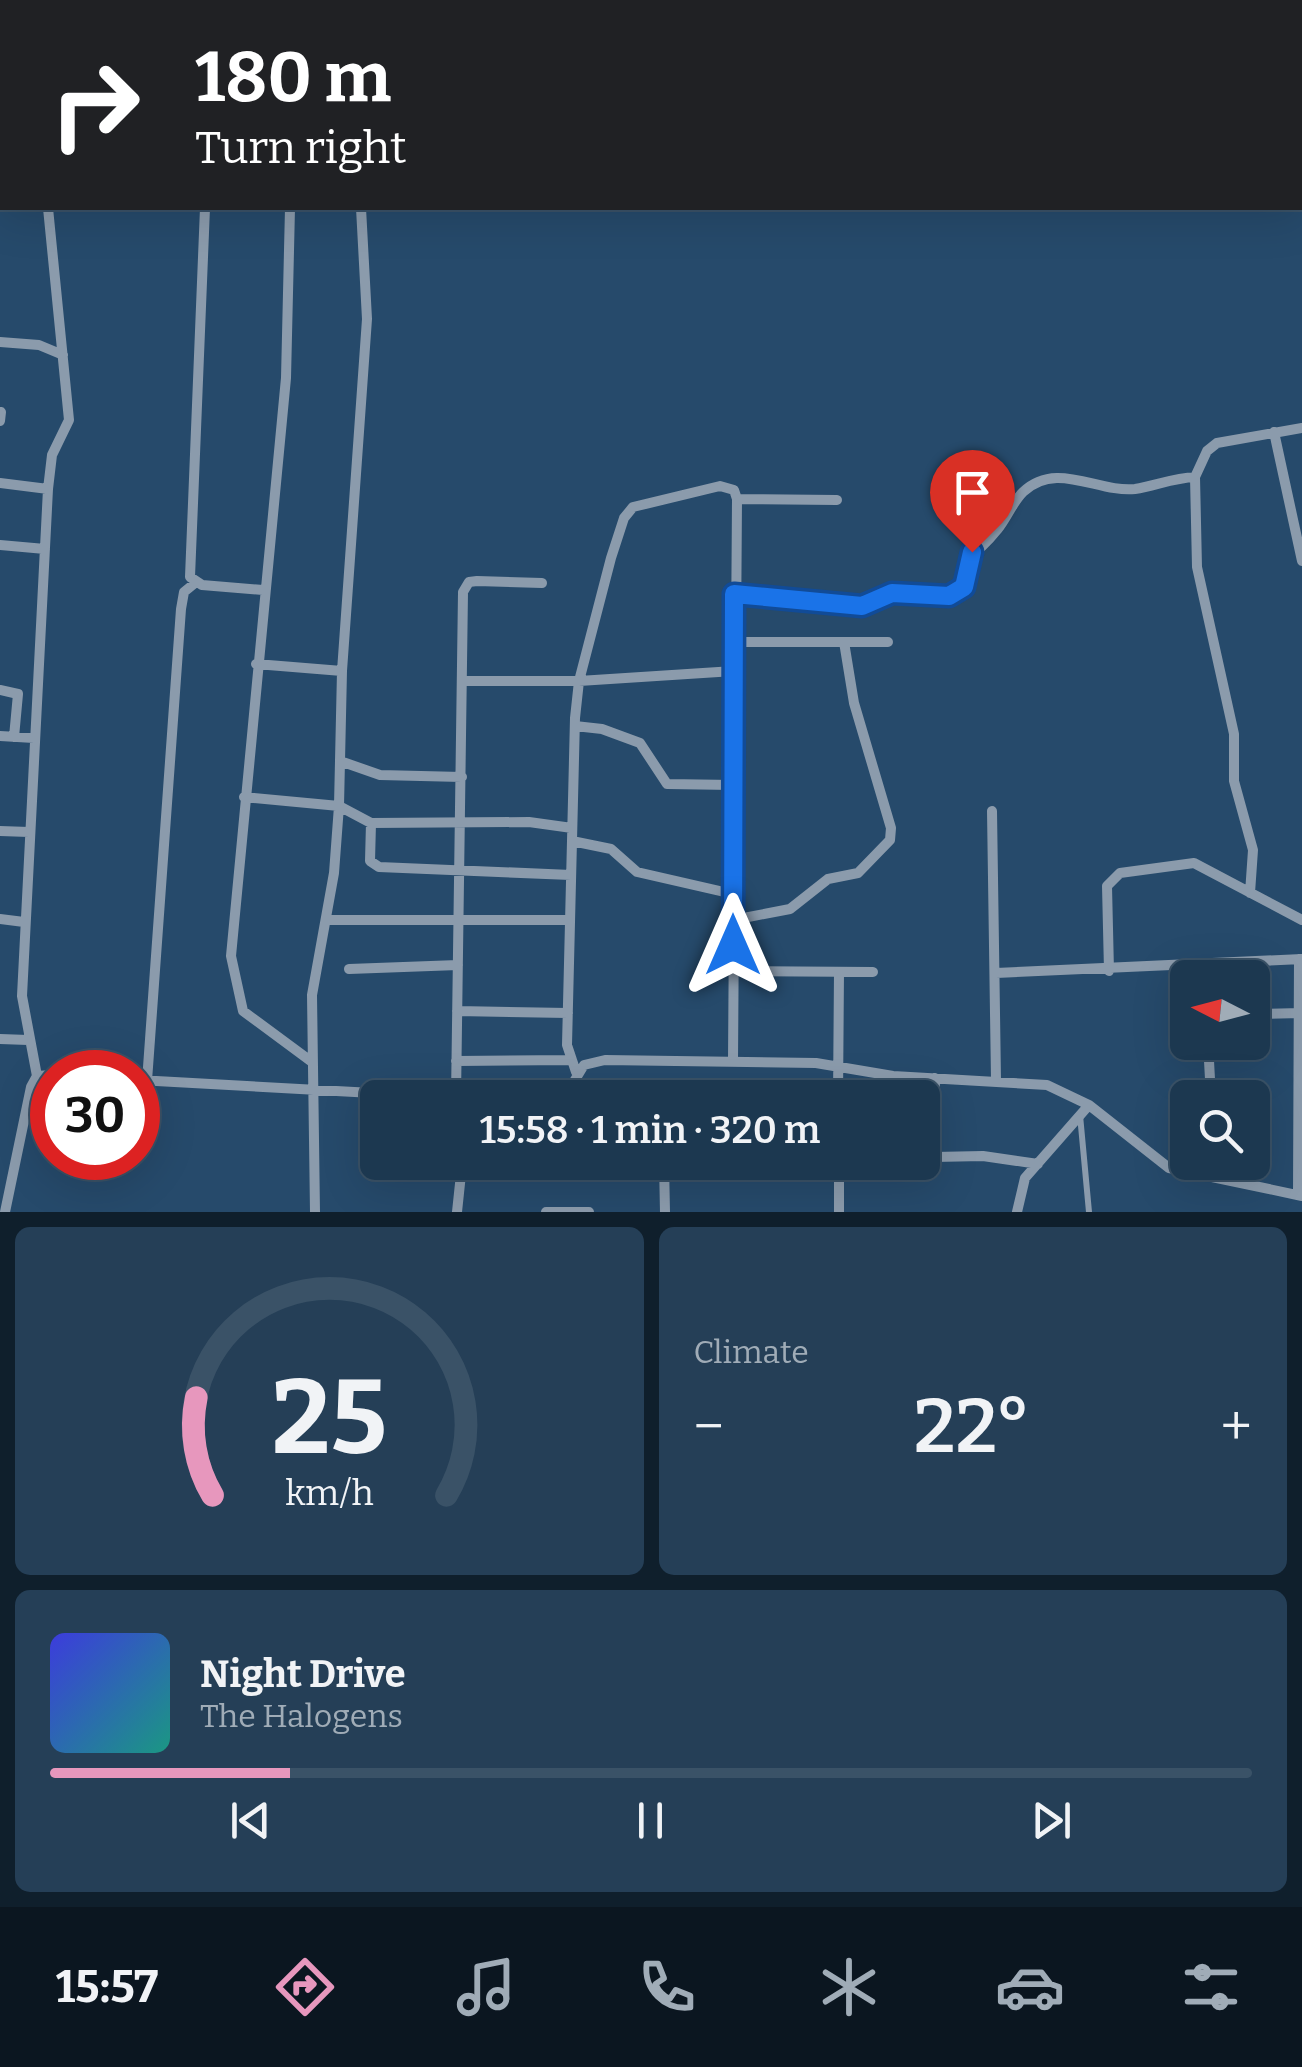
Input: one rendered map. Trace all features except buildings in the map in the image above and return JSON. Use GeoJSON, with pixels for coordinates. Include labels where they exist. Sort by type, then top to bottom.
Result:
{"type":"FeatureCollection","features":[{"type":"Feature","properties":{"kind":"street"},"geometry":{"type":"LineString","coordinates":[[30,1050],[22,996],[24,922],[48,489],[52,455],[69,420],[62,383],[63,355],[48,210]]}},
{"type":"Feature","properties":{"kind":"street"},"geometry":{"type":"LineString","coordinates":[[194,583],[189,571],[205,210]]}},
{"type":"Feature","properties":{"kind":"street"},"geometry":{"type":"LineString","coordinates":[[290,210],[286,378],[262,590],[231,956],[237,999],[250,1019],[312,1062]]}},
{"type":"Feature","properties":{"kind":"street"},"geometry":{"type":"LineString","coordinates":[[315,1212],[312,995],[327,920],[339,806],[342,672],[367,319],[361,210]]}},
{"type":"Feature","properties":{"kind":"street"},"geometry":{"type":"LineString","coordinates":[[0,342],[40,345],[63,355]]}},
{"type":"Feature","properties":{"kind":"street"},"geometry":{"type":"LineString","coordinates":[[0,422],[1,412]]}},
{"type":"Feature","properties":{"kind":"street"},"geometry":{"type":"LineString","coordinates":[[1250,893],[1253,850],[1234,781],[1234,734],[1197,567],[1195,478],[1207,452],[1217,443],[1302,428]]}},
{"type":"Feature","properties":{"kind":"street"},"geometry":{"type":"LineString","coordinates":[[1274,432],[1302,561]]}},
{"type":"Feature","properties":{"kind":"street"},"geometry":{"type":"LineString","coordinates":[[734,594],[862,606],[902,592],[949,596],[964,587],[972,552],[998,529],[1019,497],[1035,484],[1062,478],[1136,488],[1162,480],[1195,478]]}},
{"type":"Feature","properties":{"kind":"street"},"geometry":{"type":"LineString","coordinates":[[0,483],[48,489]]}},
{"type":"Feature","properties":{"kind":"street"},"geometry":{"type":"LineString","coordinates":[[576,1072],[568,1013],[579,681],[624,518],[633,506],[720,486],[734,490],[737,499],[733,1062]]}},
{"type":"Feature","properties":{"kind":"street"},"geometry":{"type":"LineString","coordinates":[[737,499],[836,500]]}},
{"type":"Feature","properties":{"kind":"street"},"geometry":{"type":"LineString","coordinates":[[0,545],[45,549]]}},
{"type":"Feature","properties":{"kind":"street"},"geometry":{"type":"LineString","coordinates":[[456,1080],[464,586],[477,581],[542,583]]}},
{"type":"Feature","properties":{"kind":"street"},"geometry":{"type":"LineString","coordinates":[[144,1050],[184,592],[194,583],[262,590]]}},
{"type":"Feature","properties":{"kind":"street"},"geometry":{"type":"LineString","coordinates":[[734,642],[888,642]]}},
{"type":"Feature","properties":{"kind":"street"},"geometry":{"type":"LineString","coordinates":[[733,920],[790,908],[828,880],[858,874],[890,840],[891,828],[850,690],[844,642]]}},
{"type":"Feature","properties":{"kind":"street"},"geometry":{"type":"LineString","coordinates":[[256,664],[342,672]]}},
{"type":"Feature","properties":{"kind":"street"},"geometry":{"type":"LineString","coordinates":[[463,680],[579,681],[734,671]]}},
{"type":"Feature","properties":{"kind":"street"},"geometry":{"type":"LineString","coordinates":[[0,690],[18,694],[14,737]]}},
{"type":"Feature","properties":{"kind":"street"},"geometry":{"type":"LineString","coordinates":[[575,726],[602,729],[640,743],[667,784],[733,784]]}},
{"type":"Feature","properties":{"kind":"street"},"geometry":{"type":"LineString","coordinates":[[0,736],[34,738]]}},
{"type":"Feature","properties":{"kind":"street"},"geometry":{"type":"LineString","coordinates":[[340,761],[380,774],[462,777]]}},
{"type":"Feature","properties":{"kind":"street"},"geometry":{"type":"LineString","coordinates":[[244,798],[339,806],[371,824],[460,826],[529,822],[572,828]]}},
{"type":"Feature","properties":{"kind":"street"},"geometry":{"type":"LineString","coordinates":[[992,811],[996,1080]]}},
{"type":"Feature","properties":{"kind":"street"},"geometry":{"type":"LineString","coordinates":[[371,824],[369,855],[373,864],[389,869],[571,875]]}},
{"type":"Feature","properties":{"kind":"street"},"geometry":{"type":"LineString","coordinates":[[0,831],[29,832]]}},
{"type":"Feature","properties":{"kind":"street"},"geometry":{"type":"LineString","coordinates":[[572,841],[611,850],[637,872],[733,894]]}},
{"type":"Feature","properties":{"kind":"street"},"geometry":{"type":"LineString","coordinates":[[1109,970],[1106,898],[1111,878],[1194,863],[1302,920]]}},
{"type":"Feature","properties":{"kind":"street"},"geometry":{"type":"LineString","coordinates":[[0,919],[24,922]]}},
{"type":"Feature","properties":{"kind":"street"},"geometry":{"type":"LineString","coordinates":[[327,920],[570,920]]}},
{"type":"Feature","properties":{"kind":"street"},"geometry":{"type":"LineString","coordinates":[[996,973],[1300,958],[1300,1196],[1221,1180]]}},
{"type":"Feature","properties":{"kind":"street"},"geometry":{"type":"LineString","coordinates":[[348,969],[458,964]]}},
{"type":"Feature","properties":{"kind":"street"},"geometry":{"type":"LineString","coordinates":[[733,971],[874,972]]}},
{"type":"Feature","properties":{"kind":"street"},"geometry":{"type":"LineString","coordinates":[[838,1080],[839,972]]}},
{"type":"Feature","properties":{"kind":"street"},"geometry":{"type":"LineString","coordinates":[[457,1011],[568,1013]]}},
{"type":"Feature","properties":{"kind":"street"},"geometry":{"type":"LineString","coordinates":[[1270,1014],[1300,1013]]}},
{"type":"Feature","properties":{"kind":"street"},"geometry":{"type":"LineString","coordinates":[[0,1040],[28,1040]]}},
{"type":"Feature","properties":{"kind":"street"},"geometry":{"type":"LineString","coordinates":[[456,1061],[572,1060]]}},
{"type":"Feature","properties":{"kind":"street"},"geometry":{"type":"LineString","coordinates":[[572,1080],[576,1072],[593,1060],[838,1066],[1047,1086],[1089,1105],[1170,1168]]}},
{"type":"Feature","properties":{"kind":"street"},"geometry":{"type":"LineString","coordinates":[[936,1078],[934,1156],[983,1156],[1038,1164]]}},
{"type":"Feature","properties":{"kind":"street"},"geometry":{"type":"LineString","coordinates":[[160,1082],[360,1092]]}},
{"type":"Feature","properties":{"kind":"street"},"geometry":{"type":"LineString","coordinates":[[1017,1212],[1026,1178],[1089,1105]]}},
{"type":"Feature","properties":{"kind":"street"},"geometry":{"type":"LineString","coordinates":[[6,1212],[30,1107]]}},
{"type":"Feature","properties":{"kind":"street"},"geometry":{"type":"LineString","coordinates":[[457,1212],[460,1180]]}},
{"type":"Feature","properties":{"kind":"street"},"geometry":{"type":"LineString","coordinates":[[664,1180],[665,1212]]}},
{"type":"Feature","properties":{"kind":"street"},"geometry":{"type":"LineString","coordinates":[[839,1180],[840,1212]]}},
{"type":"Feature","properties":{"kind":"street"},"geometry":{"type":"LineString","coordinates":[[546,1212],[589,1212]]}},
{"type":"Feature","properties":{"kind":"lane"},"geometry":{"type":"LineString","coordinates":[[1080,1115],[1088,1212]]}},
{"type":"Feature","properties":{"kind":"route"},"geometry":{"type":"LineString","coordinates":[[733,945],[734,594],[862,606],[892,593],[949,596],[964,587],[972,552]]}}]}
